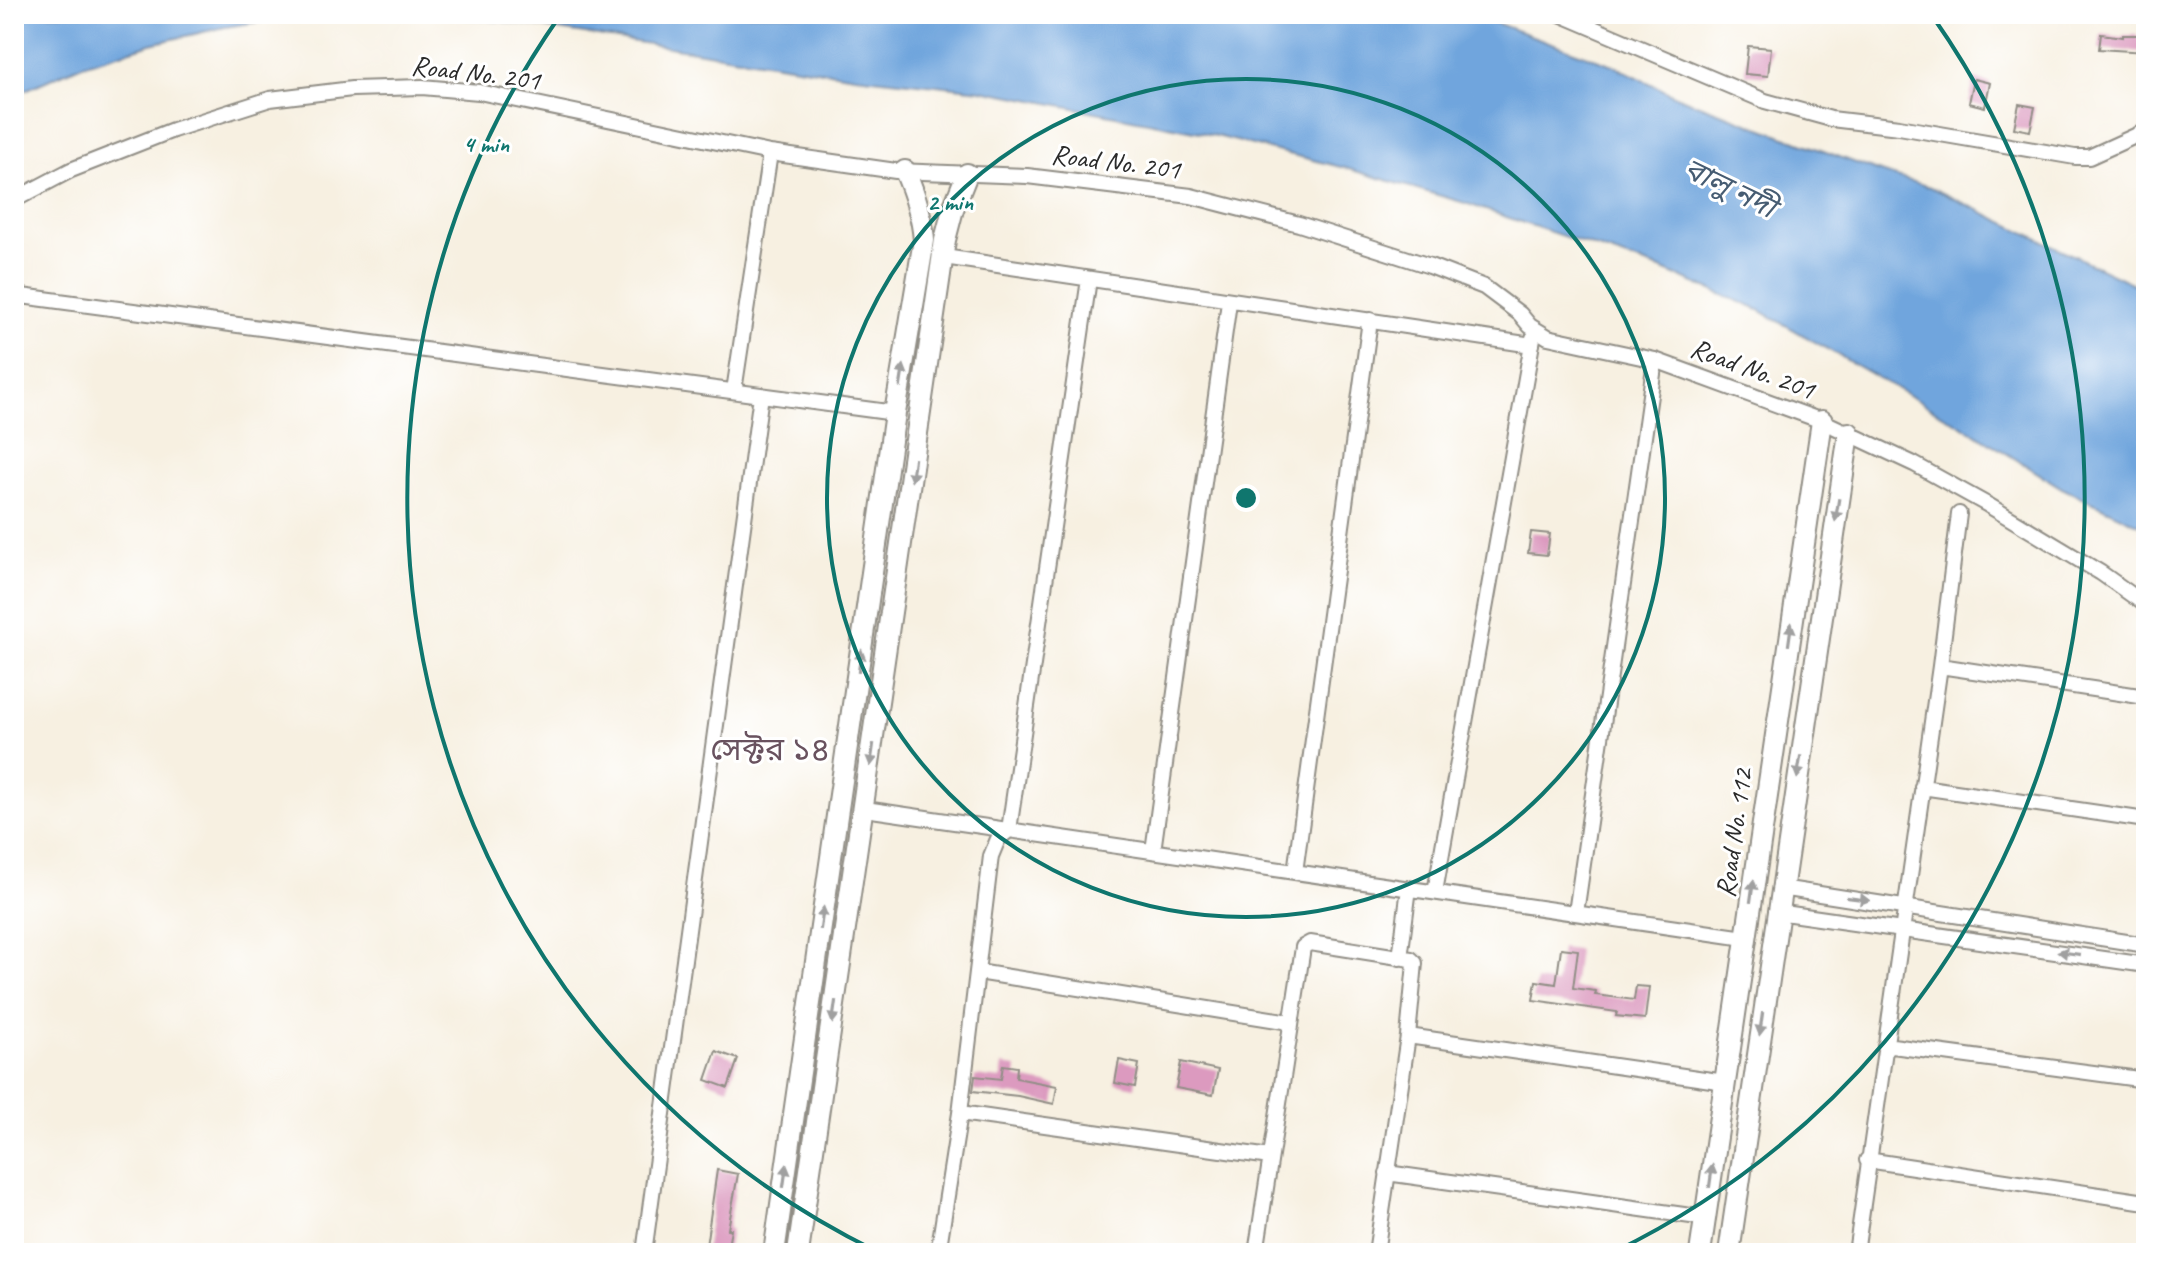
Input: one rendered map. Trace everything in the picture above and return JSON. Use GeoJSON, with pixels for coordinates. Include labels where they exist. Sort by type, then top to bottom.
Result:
{"type":"FeatureCollection","features":[{"type":"Feature","properties":{"kind":"street"},"geometry":{"type":"LineString","coordinates":[[1560,14],[1765,101],[1831,119],[1899,127],[2075,157],[2089,157],[2146,131]]}},
{"type":"Feature","properties":{"kind":"street","name":"Road No. 201"},"geometry":{"type":"LineString","coordinates":[[14,200],[71,170],[173,130],[270,99],[352,89],[422,87],[479,92],[770,153],[905,171],[1027,176],[1191,196],[1299,224],[1430,266],[1484,287],[1520,314],[1533,337],[1655,360],[1822,421],[1914,464],[1988,505],[2101,573],[2146,605]]}},
{"type":"Feature","properties":{"kind":"street"},"geometry":{"type":"LineString","coordinates":[[734,391],[770,153]]}},
{"type":"Feature","properties":{"kind":"street"},"geometry":{"type":"LineString","coordinates":[[774,1253],[895,413],[924,240],[916,195],[905,171]]}},
{"type":"Feature","properties":{"kind":"street"},"geometry":{"type":"LineString","coordinates":[[798,1253],[944,257],[953,209],[967,174]]}},
{"type":"Feature","properties":{"kind":"street"},"geometry":{"type":"LineString","coordinates":[[944,257],[1229,302],[1533,337],[1435,892]]}},
{"type":"Feature","properties":{"kind":"street"},"geometry":{"type":"LineString","coordinates":[[943,1252],[991,856],[998,839],[1009,830],[1089,279]]}},
{"type":"Feature","properties":{"kind":"street"},"geometry":{"type":"LineString","coordinates":[[14,295],[895,413]]}},
{"type":"Feature","properties":{"kind":"street"},"geometry":{"type":"LineString","coordinates":[[1153,851],[1229,302]]}},
{"type":"Feature","properties":{"kind":"street"},"geometry":{"type":"LineString","coordinates":[[1295,872],[1370,320]]}},
{"type":"Feature","properties":{"kind":"street"},"geometry":{"type":"LineString","coordinates":[[1576,913],[1655,360]]}},
{"type":"Feature","properties":{"kind":"street"},"geometry":{"type":"LineString","coordinates":[[644,1253],[761,395]]}},
{"type":"Feature","properties":{"kind":"street","name":"Road No. 112"},"geometry":{"type":"LineString","coordinates":[[1700,1253],[1822,421]]}},
{"type":"Feature","properties":{"kind":"street","name":"Road No. 112"},"geometry":{"type":"LineString","coordinates":[[1729,1253],[1849,433]]}},
{"type":"Feature","properties":{"kind":"street"},"geometry":{"type":"LineString","coordinates":[[1856,1253],[1959,514]]}},
{"type":"Feature","properties":{"kind":"street"},"geometry":{"type":"LineString","coordinates":[[1940,666],[2146,697]]}},
{"type":"Feature","properties":{"kind":"street"},"geometry":{"type":"LineString","coordinates":[[1922,787],[2146,820]]}},
{"type":"Feature","properties":{"kind":"street"},"geometry":{"type":"LineString","coordinates":[[865,809],[1773,941]]}},
{"type":"Feature","properties":{"kind":"street"},"geometry":{"type":"LineString","coordinates":[[1400,958],[1409,888]]}},
{"type":"Feature","properties":{"kind":"street"},"geometry":{"type":"LineString","coordinates":[[1781,888],[2146,945]]}},
{"type":"Feature","properties":{"kind":"street"},"geometry":{"type":"LineString","coordinates":[[1777,912],[2146,965]]}},
{"type":"Feature","properties":{"kind":"street"},"geometry":{"type":"LineString","coordinates":[[1256,1253],[1290,1022],[1306,944],[1415,963],[1408,1036],[1376,1253]]}},
{"type":"Feature","properties":{"kind":"street"},"geometry":{"type":"LineString","coordinates":[[978,972],[1290,1022]]}},
{"type":"Feature","properties":{"kind":"street"},"geometry":{"type":"LineString","coordinates":[[1408,1036],[1725,1082]]}},
{"type":"Feature","properties":{"kind":"street"},"geometry":{"type":"LineString","coordinates":[[1885,1045],[2146,1080]]}},
{"type":"Feature","properties":{"kind":"street"},"geometry":{"type":"LineString","coordinates":[[960,1113],[1270,1157]]}},
{"type":"Feature","properties":{"kind":"street"},"geometry":{"type":"LineString","coordinates":[[1867,1160],[2146,1202]]}},
{"type":"Feature","properties":{"kind":"street"},"geometry":{"type":"LineString","coordinates":[[1387,1173],[1705,1218]]}},
{"type":"Feature","properties":{"kind":"water"},"geometry":{"type":"Polygon","coordinates":[[[14,14],[308,14],[225,27],[151,44],[82,65],[14,95],[14,14]]]}},
{"type":"Feature","properties":{"kind":"water","name":"বালু নদী"},"geometry":{"type":"Polygon","coordinates":[[[406,14],[1471,14],[1613,65],[1680,98],[1883,173],[1930,187],[2146,290],[2146,528],[2062,488],[1971,431],[1759,310],[1663,270],[1465,203],[1345,168],[1200,132],[981,90],[855,76],[501,21],[406,14]]]}},
{"type":"Feature","properties":{"kind":"building"},"geometry":{"type":"Polygon","coordinates":[[[2101,34],[2123,37],[2138,35],[2138,39],[2146,40],[2146,52],[2099,49],[2101,34]]]}},
{"type":"Feature","properties":{"kind":"building"},"geometry":{"type":"Polygon","coordinates":[[[1748,46],[1771,48],[1768,76],[1745,74],[1748,46]]]}},
{"type":"Feature","properties":{"kind":"building"},"geometry":{"type":"Polygon","coordinates":[[[1974,79],[1990,83],[1985,107],[1969,103],[1974,79]]]}},
{"type":"Feature","properties":{"kind":"building"},"geometry":{"type":"Polygon","coordinates":[[[2019,104],[2035,107],[2030,131],[2014,128],[2019,104]]]}},
{"type":"Feature","properties":{"kind":"building"},"geometry":{"type":"Polygon","coordinates":[[[1531,532],[1550,534],[1547,555],[1528,553],[1531,532]]]}},
{"type":"Feature","properties":{"kind":"building"},"geometry":{"type":"Polygon","coordinates":[[[1561,948],[1578,950],[1573,988],[1596,991],[1595,995],[1634,1000],[1636,986],[1649,987],[1645,1019],[1533,1000],[1536,981],[1556,984],[1561,948]]]}},
{"type":"Feature","properties":{"kind":"building"},"geometry":{"type":"Polygon","coordinates":[[[716,1051],[738,1059],[728,1088],[706,1080],[716,1051]]]}},
{"type":"Feature","properties":{"kind":"building"},"geometry":{"type":"Polygon","coordinates":[[[1119,1060],[1139,1064],[1135,1087],[1115,1083],[1119,1060]]]}},
{"type":"Feature","properties":{"kind":"building"},"geometry":{"type":"Polygon","coordinates":[[[1181,1062],[1218,1070],[1213,1095],[1176,1088],[1181,1062]]]}},
{"type":"Feature","properties":{"kind":"building"},"geometry":{"type":"Polygon","coordinates":[[[1003,1065],[1017,1067],[1016,1078],[1057,1086],[1054,1104],[973,1091],[975,1076],[1001,1079],[1003,1065]]]}},
{"type":"Feature","properties":{"kind":"building"},"geometry":{"type":"Polygon","coordinates":[[[717,1170],[738,1174],[728,1229],[731,1229],[727,1253],[705,1253],[717,1170]]]}},
{"type":"Feature","properties":{"kind":"district","name":"সেক্টর ১৪"},"geometry":{"type":"Point","coordinates":[770,749]}}]}
